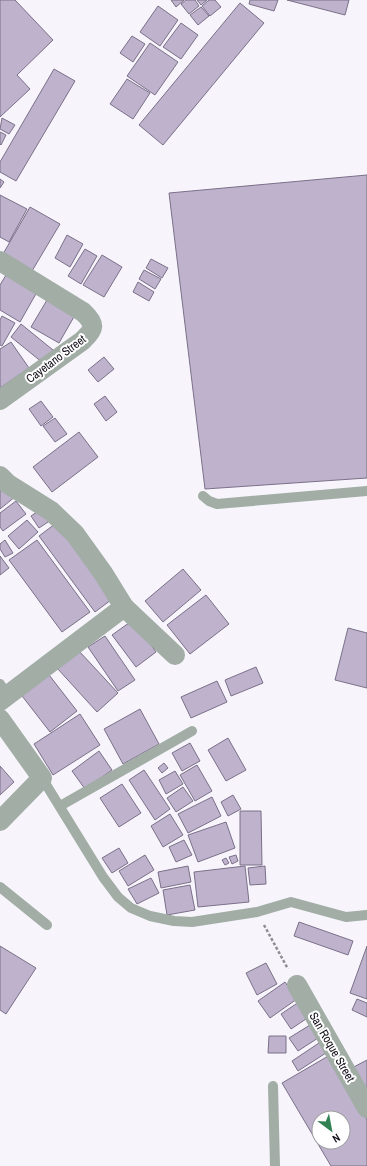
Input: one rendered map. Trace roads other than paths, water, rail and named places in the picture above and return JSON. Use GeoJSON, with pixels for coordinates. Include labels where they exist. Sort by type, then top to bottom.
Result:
{"type":"FeatureCollection","features":[{"type":"Feature","properties":{"kind":"street","name":"Cayetano Street"},"geometry":{"type":"LineString","coordinates":[[0,261],[83,312],[90,319],[93,326],[91,332],[82,341],[0,400]]}},
{"type":"Feature","properties":{"kind":"street"},"geometry":{"type":"LineString","coordinates":[[0,476],[8,484],[52,511],[75,534],[103,573],[124,607],[175,655]]}},
{"type":"Feature","properties":{"kind":"street"},"geometry":{"type":"LineString","coordinates":[[2,694],[124,607]]}},
{"type":"Feature","properties":{"kind":"street"},"geometry":{"type":"LineString","coordinates":[[0,719],[42,778],[0,821]]}},
{"type":"Feature","properties":{"kind":"street","name":"San Roque Street"},"geometry":{"type":"LineString","coordinates":[[297,985],[367,1108]]}},
{"type":"Feature","properties":{"kind":"lane"},"geometry":{"type":"LineString","coordinates":[[202,496],[217,504],[367,491]]}},
{"type":"Feature","properties":{"kind":"lane"},"geometry":{"type":"LineString","coordinates":[[60,806],[192,731]]}},
{"type":"Feature","properties":{"kind":"lane"},"geometry":{"type":"LineString","coordinates":[[42,778],[103,877],[118,897],[131,908],[150,916],[174,921],[192,922],[257,912],[291,902],[346,917],[367,915]]}},
{"type":"Feature","properties":{"kind":"lane"},"geometry":{"type":"LineString","coordinates":[[0,887],[47,925]]}},
{"type":"Feature","properties":{"kind":"lane"},"geometry":{"type":"LineString","coordinates":[[273,1086],[275,1166]]}}]}
